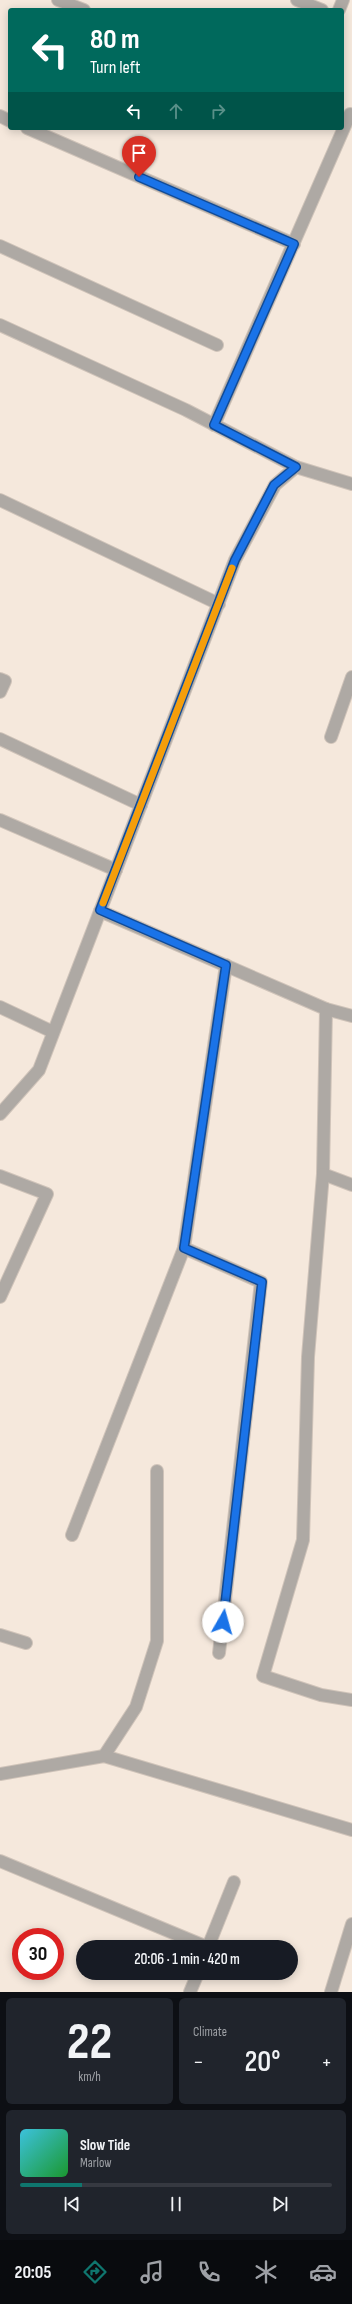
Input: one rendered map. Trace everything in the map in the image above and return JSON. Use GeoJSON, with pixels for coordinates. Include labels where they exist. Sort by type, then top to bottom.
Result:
{"type":"FeatureCollection","features":[{"type":"Feature","properties":{"kind":"street"},"geometry":{"type":"LineString","coordinates":[[58,0],[79,8]]}},
{"type":"Feature","properties":{"kind":"street"},"geometry":{"type":"LineString","coordinates":[[297,0],[317,8]]}},
{"type":"Feature","properties":{"kind":"street"},"geometry":{"type":"LineString","coordinates":[[344,123],[348,113]]}},
{"type":"Feature","properties":{"kind":"street"},"geometry":{"type":"LineString","coordinates":[[32,130],[294,244]]}},
{"type":"Feature","properties":{"kind":"street"},"geometry":{"type":"LineString","coordinates":[[214,425],[294,244],[341,130]]}},
{"type":"Feature","properties":{"kind":"street"},"geometry":{"type":"LineString","coordinates":[[0,246],[217,345]]}},
{"type":"Feature","properties":{"kind":"street"},"geometry":{"type":"LineString","coordinates":[[0,325],[214,425],[296,467],[352,484]]}},
{"type":"Feature","properties":{"kind":"street"},"geometry":{"type":"LineString","coordinates":[[0,1114],[39,1070],[235,560],[274,485],[296,467]]}},
{"type":"Feature","properties":{"kind":"street"},"geometry":{"type":"LineString","coordinates":[[0,500],[219,604]]}},
{"type":"Feature","properties":{"kind":"street"},"geometry":{"type":"LineString","coordinates":[[331,737],[352,677]]}},
{"type":"Feature","properties":{"kind":"street"},"geometry":{"type":"LineString","coordinates":[[0,679],[5,681],[0,692]]}},
{"type":"Feature","properties":{"kind":"street"},"geometry":{"type":"LineString","coordinates":[[0,739],[141,805]]}},
{"type":"Feature","properties":{"kind":"street"},"geometry":{"type":"LineString","coordinates":[[0,820],[116,870]]}},
{"type":"Feature","properties":{"kind":"street"},"geometry":{"type":"LineString","coordinates":[[100,910],[326,1008],[352,1016]]}},
{"type":"Feature","properties":{"kind":"street"},"geometry":{"type":"LineString","coordinates":[[72,1535],[184,1248],[226,965]]}},
{"type":"Feature","properties":{"kind":"street"},"geometry":{"type":"LineString","coordinates":[[0,1007],[53,1032]]}},
{"type":"Feature","properties":{"kind":"street"},"geometry":{"type":"LineString","coordinates":[[326,1008],[323,1174],[308,1356],[303,1540],[263,1676],[321,1694],[352,1700]]}},
{"type":"Feature","properties":{"kind":"street"},"geometry":{"type":"LineString","coordinates":[[323,1174],[352,1185]]}},
{"type":"Feature","properties":{"kind":"street"},"geometry":{"type":"LineString","coordinates":[[0,1176],[46,1194],[0,1297]]}},
{"type":"Feature","properties":{"kind":"street"},"geometry":{"type":"LineString","coordinates":[[184,1248],[262,1282],[219,1653]]}},
{"type":"Feature","properties":{"kind":"street"},"geometry":{"type":"LineString","coordinates":[[104,1756],[136,1707],[157,1641],[157,1471]]}},
{"type":"Feature","properties":{"kind":"street"},"geometry":{"type":"LineString","coordinates":[[0,1635],[26,1643]]}},
{"type":"Feature","properties":{"kind":"street"},"geometry":{"type":"LineString","coordinates":[[0,1774],[104,1756],[352,1830]]}},
{"type":"Feature","properties":{"kind":"street"},"geometry":{"type":"LineString","coordinates":[[0,1861],[190,1940]]}},
{"type":"Feature","properties":{"kind":"street"},"geometry":{"type":"LineString","coordinates":[[210,1940],[234,1882]]}},
{"type":"Feature","properties":{"kind":"street"},"geometry":{"type":"LineString","coordinates":[[331,1992],[352,1924]]}},
{"type":"Feature","properties":{"kind":"street"},"geometry":{"type":"LineString","coordinates":[[190,1992],[195,1980]]}},
{"type":"Feature","properties":{"kind":"slow traffic"},"geometry":{"type":"LineString","coordinates":[[103,903],[232,568]]}},
{"type":"Feature","properties":{"kind":"route"},"geometry":{"type":"LineString","coordinates":[[139,177],[294,244],[214,425],[296,467],[274,485],[235,560],[100,910],[226,965],[184,1248],[262,1282],[223,1622]]}}]}
